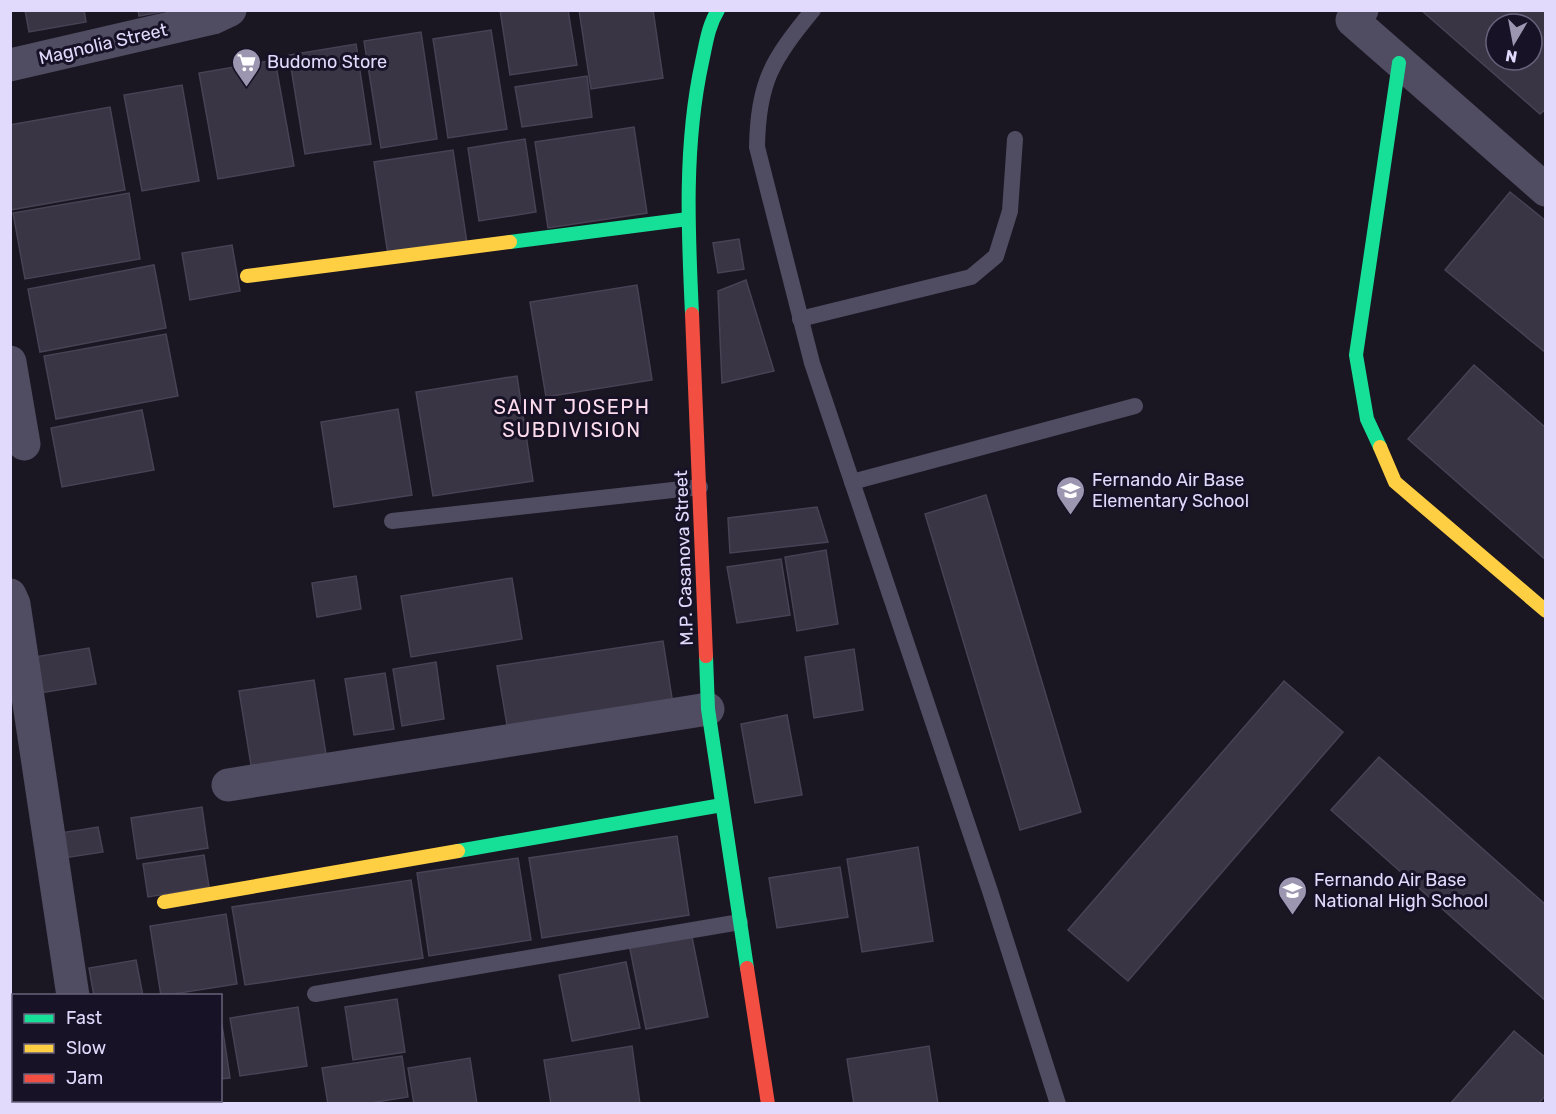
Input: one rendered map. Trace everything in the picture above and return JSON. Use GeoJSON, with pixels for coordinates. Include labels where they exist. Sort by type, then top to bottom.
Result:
{"type":"FeatureCollection","features":[{"type":"Feature","properties":{"kind":"street","name":"Magnolia Street"},"geometry":{"type":"LineString","coordinates":[[10,65],[213,18],[230,10]]}},
{"type":"Feature","properties":{"kind":"street","name":"M.P. Casanova Street"},"geometry":{"type":"LineString","coordinates":[[718,10],[711,20],[696,88],[689,155],[688,219],[708,709],[768,1104]]}},
{"type":"Feature","properties":{"kind":"street"},"geometry":{"type":"LineString","coordinates":[[1362,10],[1352,20],[1545,190]]}},
{"type":"Feature","properties":{"kind":"street"},"geometry":{"type":"LineString","coordinates":[[1400,63],[1356,355],[1367,419],[1395,482],[1545,611]]}},
{"type":"Feature","properties":{"kind":"street"},"geometry":{"type":"LineString","coordinates":[[246,276],[688,219]]}},
{"type":"Feature","properties":{"kind":"street"},"geometry":{"type":"LineString","coordinates":[[10,362],[24,444]]}},
{"type":"Feature","properties":{"kind":"street"},"geometry":{"type":"LineString","coordinates":[[10,595],[16,615],[73,994]]}},
{"type":"Feature","properties":{"kind":"street"},"geometry":{"type":"LineString","coordinates":[[228,785],[708,709]]}},
{"type":"Feature","properties":{"kind":"street"},"geometry":{"type":"LineString","coordinates":[[164,902],[722,805]]}},
{"type":"Feature","properties":{"kind":"lane"},"geometry":{"type":"LineString","coordinates":[[813,10],[785,44],[770,71],[761,96],[757,147],[812,363],[987,880],[1058,1104]]}},
{"type":"Feature","properties":{"kind":"lane"},"geometry":{"type":"LineString","coordinates":[[800,318],[971,277],[996,256],[1010,211],[1015,139]]}},
{"type":"Feature","properties":{"kind":"lane"},"geometry":{"type":"LineString","coordinates":[[852,482],[1135,406]]}},
{"type":"Feature","properties":{"kind":"lane"},"geometry":{"type":"LineString","coordinates":[[392,521],[700,487]]}},
{"type":"Feature","properties":{"kind":"lane"},"geometry":{"type":"LineString","coordinates":[[315,994],[740,922]]}},
{"type":"Feature","properties":{"kind":"building"},"geometry":{"type":"Polygon","coordinates":[[[25,10],[84,10],[86,22],[29,32],[25,10]]]}},
{"type":"Feature","properties":{"kind":"building"},"geometry":{"type":"Polygon","coordinates":[[[138,10],[171,10],[139,16],[138,10]]]}},
{"type":"Feature","properties":{"kind":"building"},"geometry":{"type":"Polygon","coordinates":[[[500,10],[568,10],[577,65],[510,75],[500,10]]]}},
{"type":"Feature","properties":{"kind":"building"},"geometry":{"type":"Polygon","coordinates":[[[579,10],[653,10],[663,78],[591,89],[579,10]]]}},
{"type":"Feature","properties":{"kind":"building"},"geometry":{"type":"Polygon","coordinates":[[[1421,10],[1546,10],[1546,109],[1540,114],[1492,72],[1544,72],[1544,12],[1484,12],[1484,65],[1421,10]]]}},
{"type":"Feature","properties":{"kind":"building"},"geometry":{"type":"Polygon","coordinates":[[[491,30],[507,129],[448,138],[433,39],[491,30]]]}},
{"type":"Feature","properties":{"kind":"building"},"geometry":{"type":"Polygon","coordinates":[[[421,32],[437,139],[381,148],[364,41],[421,32]]]}},
{"type":"Feature","properties":{"kind":"building"},"geometry":{"type":"Polygon","coordinates":[[[356,44],[371,144],[305,154],[289,55],[356,44]]]}},
{"type":"Feature","properties":{"kind":"building"},"geometry":{"type":"Polygon","coordinates":[[[275,60],[294,166],[218,179],[199,73],[275,60]]]}},
{"type":"Feature","properties":{"kind":"building"},"geometry":{"type":"Polygon","coordinates":[[[587,76],[592,117],[522,127],[515,87],[587,76]]]}},
{"type":"Feature","properties":{"kind":"building"},"geometry":{"type":"Polygon","coordinates":[[[182,85],[199,181],[142,191],[124,95],[182,85]]]}},
{"type":"Feature","properties":{"kind":"building"},"geometry":{"type":"Polygon","coordinates":[[[110,107],[125,190],[10,210],[10,125],[110,107]]]}},
{"type":"Feature","properties":{"kind":"building"},"geometry":{"type":"Polygon","coordinates":[[[634,127],[647,213],[548,228],[535,142],[634,127]]]}},
{"type":"Feature","properties":{"kind":"building"},"geometry":{"type":"Polygon","coordinates":[[[525,139],[536,212],[479,221],[468,148],[525,139]]]}},
{"type":"Feature","properties":{"kind":"building"},"geometry":{"type":"Polygon","coordinates":[[[453,150],[467,243],[388,255],[374,162],[453,150]]]}},
{"type":"Feature","properties":{"kind":"building"},"geometry":{"type":"Polygon","coordinates":[[[1510,192],[1546,221],[1546,353],[1445,270],[1510,192]]]}},
{"type":"Feature","properties":{"kind":"building"},"geometry":{"type":"Polygon","coordinates":[[[129,193],[140,259],[25,279],[13,213],[129,193]]]}},
{"type":"Feature","properties":{"kind":"building"},"geometry":{"type":"Polygon","coordinates":[[[739,239],[744,269],[718,273],[713,243],[739,239]]]}},
{"type":"Feature","properties":{"kind":"building"},"geometry":{"type":"Polygon","coordinates":[[[232,245],[240,291],[190,300],[182,253],[232,245]]]}},
{"type":"Feature","properties":{"kind":"building"},"geometry":{"type":"Polygon","coordinates":[[[154,265],[166,328],[40,352],[28,289],[154,265]]]}},
{"type":"Feature","properties":{"kind":"building"},"geometry":{"type":"Polygon","coordinates":[[[746,280],[774,371],[722,383],[718,291],[746,280]]]}},
{"type":"Feature","properties":{"kind":"building"},"geometry":{"type":"Polygon","coordinates":[[[637,285],[652,380],[546,397],[530,302],[637,285]]]}},
{"type":"Feature","properties":{"kind":"building"},"geometry":{"type":"Polygon","coordinates":[[[166,334],[178,396],[56,419],[44,356],[166,334]]]}},
{"type":"Feature","properties":{"kind":"building"},"geometry":{"type":"Polygon","coordinates":[[[1474,365],[1546,428],[1546,560],[1408,439],[1474,365]]]}},
{"type":"Feature","properties":{"kind":"building"},"geometry":{"type":"Polygon","coordinates":[[[517,376],[533,481],[433,496],[416,392],[517,376]]]}},
{"type":"Feature","properties":{"kind":"building"},"geometry":{"type":"Polygon","coordinates":[[[398,409],[412,495],[334,507],[321,422],[398,409]]]}},
{"type":"Feature","properties":{"kind":"building"},"geometry":{"type":"Polygon","coordinates":[[[142,410],[154,470],[62,487],[51,428],[142,410]]]}},
{"type":"Feature","properties":{"kind":"building"},"geometry":{"type":"Polygon","coordinates":[[[986,495],[1081,812],[1020,830],[925,514],[986,495]]]}},
{"type":"Feature","properties":{"kind":"building"},"geometry":{"type":"Polygon","coordinates":[[[817,507],[828,542],[730,553],[728,518],[817,507]]]}},
{"type":"Feature","properties":{"kind":"building"},"geometry":{"type":"Polygon","coordinates":[[[826,550],[838,624],[797,631],[785,557],[826,550]]]}},
{"type":"Feature","properties":{"kind":"building"},"geometry":{"type":"Polygon","coordinates":[[[781,559],[790,615],[737,623],[727,567],[781,559]]]}},
{"type":"Feature","properties":{"kind":"building"},"geometry":{"type":"Polygon","coordinates":[[[356,576],[361,609],[317,617],[312,583],[356,576]]]}},
{"type":"Feature","properties":{"kind":"building"},"geometry":{"type":"Polygon","coordinates":[[[512,578],[522,639],[411,657],[401,596],[512,578]]]}},
{"type":"Feature","properties":{"kind":"building"},"geometry":{"type":"Polygon","coordinates":[[[663,641],[674,711],[509,737],[497,666],[663,641]]]}},
{"type":"Feature","properties":{"kind":"building"},"geometry":{"type":"Polygon","coordinates":[[[89,648],[96,684],[34,694],[28,658],[89,648]]]}},
{"type":"Feature","properties":{"kind":"building"},"geometry":{"type":"Polygon","coordinates":[[[854,649],[863,710],[814,718],[805,657],[854,649]]]}},
{"type":"Feature","properties":{"kind":"building"},"geometry":{"type":"Polygon","coordinates":[[[436,662],[444,719],[402,726],[393,669],[436,662]]]}},
{"type":"Feature","properties":{"kind":"building"},"geometry":{"type":"Polygon","coordinates":[[[385,673],[394,729],[354,735],[345,679],[385,673]]]}},
{"type":"Feature","properties":{"kind":"building"},"geometry":{"type":"Polygon","coordinates":[[[314,680],[327,760],[252,771],[239,691],[314,680]]]}},
{"type":"Feature","properties":{"kind":"building"},"geometry":{"type":"Polygon","coordinates":[[[1284,681],[1343,732],[1128,981],[1068,930],[1284,681]]]}},
{"type":"Feature","properties":{"kind":"building"},"geometry":{"type":"Polygon","coordinates":[[[787,715],[802,795],[755,803],[741,724],[787,715]]]}},
{"type":"Feature","properties":{"kind":"building"},"geometry":{"type":"Polygon","coordinates":[[[1379,757],[1546,905],[1546,1001],[1331,810],[1379,757]]]}},
{"type":"Feature","properties":{"kind":"building"},"geometry":{"type":"Polygon","coordinates":[[[202,807],[208,848],[137,859],[131,818],[202,807]]]}},
{"type":"Feature","properties":{"kind":"building"},"geometry":{"type":"Polygon","coordinates":[[[98,827],[103,852],[64,858],[60,833],[98,827]]]}},
{"type":"Feature","properties":{"kind":"building"},"geometry":{"type":"Polygon","coordinates":[[[677,836],[689,915],[542,938],[529,858],[677,836]]]}},
{"type":"Feature","properties":{"kind":"building"},"geometry":{"type":"Polygon","coordinates":[[[918,847],[933,941],[862,952],[847,859],[918,847]]]}},
{"type":"Feature","properties":{"kind":"building"},"geometry":{"type":"Polygon","coordinates":[[[204,855],[209,887],[148,897],[143,864],[204,855]]]}},
{"type":"Feature","properties":{"kind":"building"},"geometry":{"type":"Polygon","coordinates":[[[518,858],[531,940],[429,956],[417,873],[518,858]]]}},
{"type":"Feature","properties":{"kind":"building"},"geometry":{"type":"Polygon","coordinates":[[[840,867],[848,917],[777,928],[769,878],[840,867]]]}},
{"type":"Feature","properties":{"kind":"building"},"geometry":{"type":"Polygon","coordinates":[[[411,880],[423,958],[245,985],[232,907],[411,880]]]}},
{"type":"Feature","properties":{"kind":"building"},"geometry":{"type":"Polygon","coordinates":[[[226,914],[237,984],[161,994],[150,926],[226,914]]]}},
{"type":"Feature","properties":{"kind":"building"},"geometry":{"type":"Polygon","coordinates":[[[691,932],[708,1017],[646,1029],[629,944],[691,932]]]}},
{"type":"Feature","properties":{"kind":"building"},"geometry":{"type":"Polygon","coordinates":[[[136,960],[143,994],[94,994],[89,968],[136,960]]]}},
{"type":"Feature","properties":{"kind":"building"},"geometry":{"type":"Polygon","coordinates":[[[626,962],[640,1028],[572,1041],[559,975],[626,962]]]}},
{"type":"Feature","properties":{"kind":"building"},"geometry":{"type":"Polygon","coordinates":[[[397,999],[405,1052],[353,1060],[345,1007],[397,999]]]}},
{"type":"Feature","properties":{"kind":"building"},"geometry":{"type":"Polygon","coordinates":[[[298,1007],[307,1066],[240,1076],[230,1018],[298,1007]]]}},
{"type":"Feature","properties":{"kind":"building"},"geometry":{"type":"Polygon","coordinates":[[[222,1025],[230,1078],[222,1079],[222,1025]]]}},
{"type":"Feature","properties":{"kind":"building"},"geometry":{"type":"Polygon","coordinates":[[[1514,1031],[1546,1058],[1546,1095],[1538,1104],[1450,1104],[1514,1031]]]}},
{"type":"Feature","properties":{"kind":"building"},"geometry":{"type":"Polygon","coordinates":[[[632,1046],[640,1104],[551,1104],[544,1060],[632,1046]]]}},
{"type":"Feature","properties":{"kind":"building"},"geometry":{"type":"Polygon","coordinates":[[[929,1046],[938,1104],[854,1104],[847,1059],[929,1046]]]}},
{"type":"Feature","properties":{"kind":"building"},"geometry":{"type":"Polygon","coordinates":[[[402,1056],[408,1097],[364,1104],[328,1104],[322,1068],[402,1056]]]}},
{"type":"Feature","properties":{"kind":"building"},"geometry":{"type":"Polygon","coordinates":[[[470,1058],[477,1104],[414,1104],[408,1068],[470,1058]]]}},
{"type":"Feature","properties":{"kind":"traffic: fast"},"geometry":{"type":"LineString","coordinates":[[692,314],[689,219],[692,125],[706,42],[718,10]]}},
{"type":"Feature","properties":{"kind":"traffic: fast"},"geometry":{"type":"LineString","coordinates":[[1380,447],[1367,419],[1356,355],[1399,63]]}},
{"type":"Feature","properties":{"kind":"traffic: fast"},"geometry":{"type":"LineString","coordinates":[[510,242],[688,219]]}},
{"type":"Feature","properties":{"kind":"traffic: fast"},"geometry":{"type":"LineString","coordinates":[[706,656],[708,709],[747,968]]}},
{"type":"Feature","properties":{"kind":"traffic: fast"},"geometry":{"type":"LineString","coordinates":[[458,851],[722,805]]}},
{"type":"Feature","properties":{"kind":"traffic: slow"},"geometry":{"type":"LineString","coordinates":[[247,276],[510,242]]}},
{"type":"Feature","properties":{"kind":"traffic: slow"},"geometry":{"type":"LineString","coordinates":[[1380,447],[1395,482],[1546,611]]}},
{"type":"Feature","properties":{"kind":"traffic: slow"},"geometry":{"type":"LineString","coordinates":[[164,902],[458,851]]}},
{"type":"Feature","properties":{"kind":"traffic: jam"},"geometry":{"type":"LineString","coordinates":[[692,314],[706,656]]}},
{"type":"Feature","properties":{"kind":"traffic: jam"},"geometry":{"type":"LineString","coordinates":[[747,968],[768,1104]]}},
{"type":"Feature","properties":{"kind":"place","name":"Budomo Store"},"geometry":{"type":"Point","coordinates":[246,88]}},
{"type":"Feature","properties":{"kind":"place","name":"Fernando Air Base Elementary School"},"geometry":{"type":"Point","coordinates":[1071,516]}},
{"type":"Feature","properties":{"kind":"place","name":"Fernando Air Base National High School"},"geometry":{"type":"Point","coordinates":[1293,916]}},
{"type":"Feature","properties":{"kind":"district","name":"SAINT JOSEPH SUBDIVISION"},"geometry":{"type":"Point","coordinates":[572,418]}}]}
